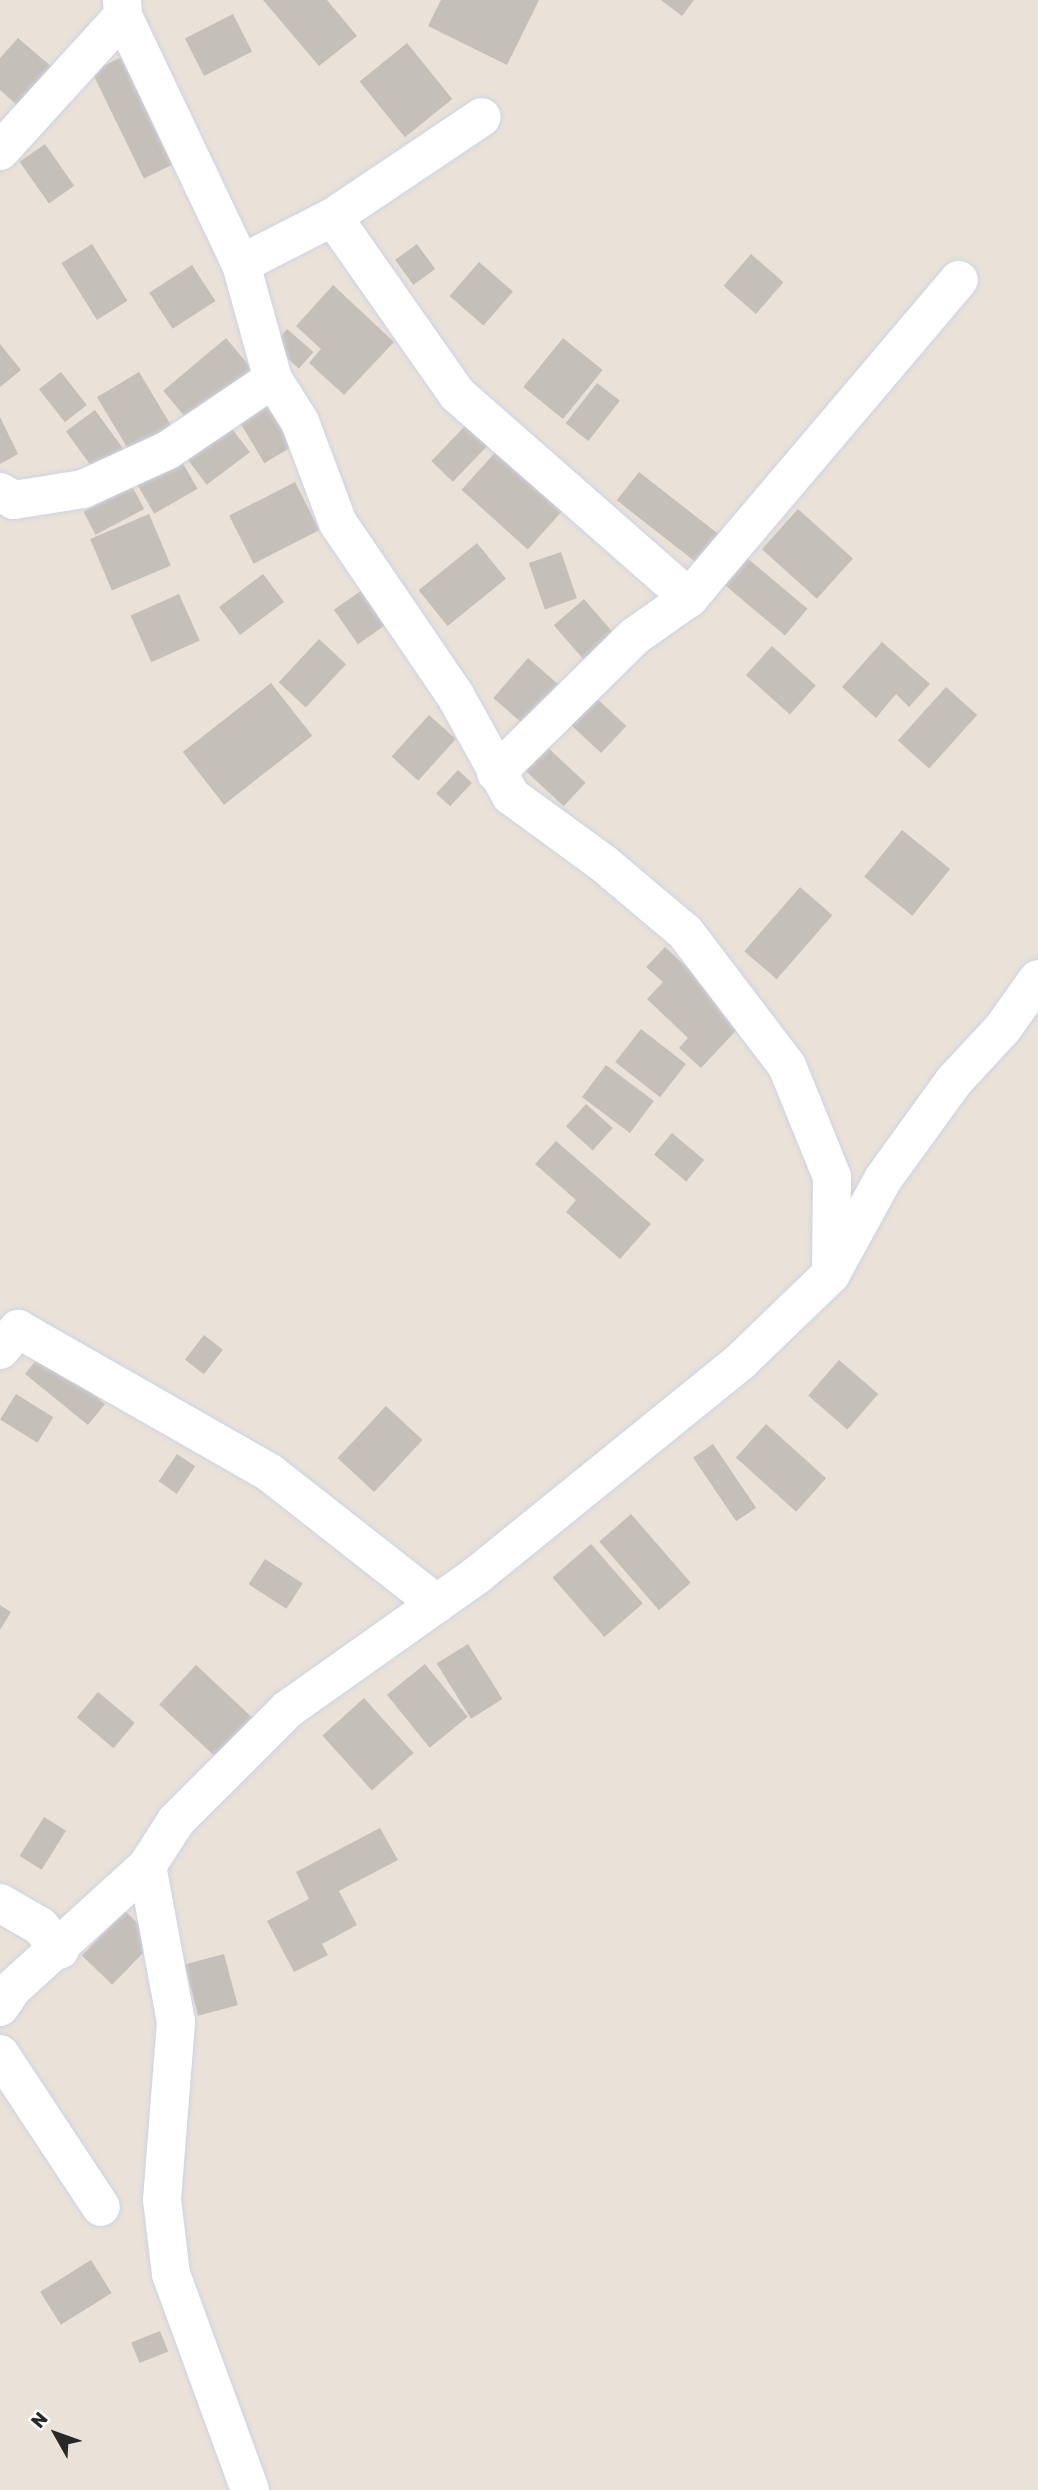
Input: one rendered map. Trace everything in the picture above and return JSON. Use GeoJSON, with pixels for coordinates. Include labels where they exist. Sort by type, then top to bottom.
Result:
{"type":"FeatureCollection","features":[{"type":"Feature","properties":{"kind":"street"},"geometry":{"type":"LineString","coordinates":[[0,151],[123,8],[241,264],[273,379],[300,422],[338,523],[455,695],[496,773],[512,796],[685,932],[787,1066],[832,1177],[831,1274]]}},
{"type":"Feature","properties":{"kind":"street"},"geometry":{"type":"LineString","coordinates":[[241,264],[333,217],[482,117]]}},
{"type":"Feature","properties":{"kind":"street"},"geometry":{"type":"LineString","coordinates":[[333,217],[457,394],[689,598]]}},
{"type":"Feature","properties":{"kind":"street"},"geometry":{"type":"LineString","coordinates":[[496,773],[635,636],[689,598],[958,280]]}},
{"type":"Feature","properties":{"kind":"street"},"geometry":{"type":"LineString","coordinates":[[0,492],[14,500],[83,489],[168,450],[273,379]]}},
{"type":"Feature","properties":{"kind":"street"},"geometry":{"type":"LineString","coordinates":[[0,2007],[12,1989],[60,1950],[147,1866],[176,1821],[289,1709],[437,1604],[741,1361],[831,1274],[883,1179],[954,1081],[1003,1028],[1038,979]]}},
{"type":"Feature","properties":{"kind":"street"},"geometry":{"type":"LineString","coordinates":[[0,1350],[18,1329],[270,1473],[437,1604]]}},
{"type":"Feature","properties":{"kind":"street"},"geometry":{"type":"LineString","coordinates":[[147,1866],[176,2022],[162,2200],[171,2274],[250,2490]]}},
{"type":"Feature","properties":{"kind":"street"},"geometry":{"type":"LineString","coordinates":[[0,1903],[40,1926],[60,1950]]}},
{"type":"Feature","properties":{"kind":"street"},"geometry":{"type":"LineString","coordinates":[[0,2054],[100,2207]]}},
{"type":"Feature","properties":{"kind":"building"},"geometry":{"type":"Polygon","coordinates":[[[263,0],[327,0],[357,36],[319,66],[263,0]]]}},
{"type":"Feature","properties":{"kind":"building"},"geometry":{"type":"Polygon","coordinates":[[[441,0],[539,0],[507,65],[428,26],[441,0]]]}},
{"type":"Feature","properties":{"kind":"building"},"geometry":{"type":"Polygon","coordinates":[[[661,0],[694,0],[682,16],[661,0]]]}},
{"type":"Feature","properties":{"kind":"building"},"geometry":{"type":"Polygon","coordinates":[[[233,14],[252,51],[204,76],[185,39],[233,14]]]}},
{"type":"Feature","properties":{"kind":"building"},"geometry":{"type":"Polygon","coordinates":[[[18,38],[53,68],[19,107],[0,90],[0,58],[18,38]]]}},
{"type":"Feature","properties":{"kind":"building"},"geometry":{"type":"Polygon","coordinates":[[[407,43],[452,99],[405,137],[360,81],[407,43]]]}},
{"type":"Feature","properties":{"kind":"building"},"geometry":{"type":"Polygon","coordinates":[[[134,51],[186,158],[144,179],[92,72],[134,51]]]}},
{"type":"Feature","properties":{"kind":"building"},"geometry":{"type":"Polygon","coordinates":[[[45,144],[74,186],[49,204],[20,162],[45,144]]]}},
{"type":"Feature","properties":{"kind":"building"},"geometry":{"type":"Polygon","coordinates":[[[92,244],[128,301],[97,320],[61,263],[92,244]]]}},
{"type":"Feature","properties":{"kind":"building"},"geometry":{"type":"Polygon","coordinates":[[[417,244],[435,269],[413,285],[395,260],[417,244]]]}},
{"type":"Feature","properties":{"kind":"building"},"geometry":{"type":"Polygon","coordinates":[[[751,254],[783,282],[756,314],[723,286],[751,254]]]}},
{"type":"Feature","properties":{"kind":"building"},"geometry":{"type":"Polygon","coordinates":[[[479,262],[513,292],[483,325],[449,296],[479,262]]]}},
{"type":"Feature","properties":{"kind":"building"},"geometry":{"type":"Polygon","coordinates":[[[192,265],[215,301],[173,329],[149,293],[192,265]]]}},
{"type":"Feature","properties":{"kind":"building"},"geometry":{"type":"Polygon","coordinates":[[[333,285],[394,342],[344,395],[309,363],[321,349],[296,326],[333,285]]]}},
{"type":"Feature","properties":{"kind":"building"},"geometry":{"type":"Polygon","coordinates":[[[287,329],[313,352],[299,369],[273,346],[287,329]]]}},
{"type":"Feature","properties":{"kind":"building"},"geometry":{"type":"Polygon","coordinates":[[[226,338],[253,370],[190,423],[163,391],[226,338]]]}},
{"type":"Feature","properties":{"kind":"building"},"geometry":{"type":"Polygon","coordinates":[[[563,338],[603,370],[563,419],[523,387],[563,338]]]}},
{"type":"Feature","properties":{"kind":"building"},"geometry":{"type":"Polygon","coordinates":[[[0,344],[21,370],[0,387],[0,344]]]}},
{"type":"Feature","properties":{"kind":"building"},"geometry":{"type":"Polygon","coordinates":[[[61,372],[87,405],[65,422],[39,389],[61,372]]]}},
{"type":"Feature","properties":{"kind":"building"},"geometry":{"type":"Polygon","coordinates":[[[139,372],[176,433],[134,458],[97,397],[139,372]]]}},
{"type":"Feature","properties":{"kind":"building"},"geometry":{"type":"Polygon","coordinates":[[[597,383],[620,401],[588,441],[566,423],[597,383]]]}},
{"type":"Feature","properties":{"kind":"building"},"geometry":{"type":"Polygon","coordinates":[[[266,398],[294,445],[264,463],[236,416],[266,398]]]}},
{"type":"Feature","properties":{"kind":"building"},"geometry":{"type":"Polygon","coordinates":[[[95,410],[126,452],[96,473],[66,431],[95,410]]]}},
{"type":"Feature","properties":{"kind":"building"},"geometry":{"type":"Polygon","coordinates":[[[0,417],[18,454],[0,464],[0,417]]]}},
{"type":"Feature","properties":{"kind":"building"},"geometry":{"type":"Polygon","coordinates":[[[227,422],[250,452],[207,485],[184,454],[227,422]]]}},
{"type":"Feature","properties":{"kind":"building"},"geometry":{"type":"Polygon","coordinates":[[[466,425],[488,446],[453,482],[431,461],[466,425]]]}},
{"type":"Feature","properties":{"kind":"building"},"geometry":{"type":"Polygon","coordinates":[[[501,446],[567,506],[528,549],[462,490],[501,446]]]}},
{"type":"Feature","properties":{"kind":"building"},"geometry":{"type":"Polygon","coordinates":[[[178,455],[198,489],[154,514],[135,480],[178,455]]]}},
{"type":"Feature","properties":{"kind":"building"},"geometry":{"type":"Polygon","coordinates":[[[639,472],[721,536],[699,564],[617,500],[639,472]]]}},
{"type":"Feature","properties":{"kind":"building"},"geometry":{"type":"Polygon","coordinates":[[[295,482],[320,530],[254,564],[229,516],[295,482]]]}},
{"type":"Feature","properties":{"kind":"building"},"geometry":{"type":"Polygon","coordinates":[[[132,486],[144,509],[96,535],[83,512],[132,486]]]}},
{"type":"Feature","properties":{"kind":"building"},"geometry":{"type":"Polygon","coordinates":[[[798,509],[853,559],[817,599],[762,549],[798,509]]]}},
{"type":"Feature","properties":{"kind":"building"},"geometry":{"type":"Polygon","coordinates":[[[149,514],[171,566],[112,591],[90,539],[149,514]]]}},
{"type":"Feature","properties":{"kind":"building"},"geometry":{"type":"Polygon","coordinates":[[[477,543],[506,579],[448,626],[419,590],[477,543]]]}},
{"type":"Feature","properties":{"kind":"building"},"geometry":{"type":"Polygon","coordinates":[[[561,552],[577,598],[545,609],[529,563],[561,552]]]}},
{"type":"Feature","properties":{"kind":"building"},"geometry":{"type":"Polygon","coordinates":[[[747,558],[808,609],[785,636],[725,585],[747,558]]]}},
{"type":"Feature","properties":{"kind":"building"},"geometry":{"type":"Polygon","coordinates":[[[263,574],[284,602],[240,635],[219,607],[263,574]]]}},
{"type":"Feature","properties":{"kind":"building"},"geometry":{"type":"Polygon","coordinates":[[[365,588],[389,622],[358,644],[334,610],[365,588]]]}},
{"type":"Feature","properties":{"kind":"building"},"geometry":{"type":"Polygon","coordinates":[[[179,594],[200,641],[151,662],[131,616],[179,594]]]}},
{"type":"Feature","properties":{"kind":"building"},"geometry":{"type":"Polygon","coordinates":[[[584,599],[619,639],[589,665],[554,625],[584,599]]]}},
{"type":"Feature","properties":{"kind":"building"},"geometry":{"type":"Polygon","coordinates":[[[319,639],[346,664],[306,707],[279,682],[319,639]]]}},
{"type":"Feature","properties":{"kind":"building"},"geometry":{"type":"Polygon","coordinates":[[[882,642],[930,684],[909,707],[896,694],[876,718],[842,687],[882,642]]]}},
{"type":"Feature","properties":{"kind":"building"},"geometry":{"type":"Polygon","coordinates":[[[772,646],[816,685],[790,714],[746,675],[772,646]]]}},
{"type":"Feature","properties":{"kind":"building"},"geometry":{"type":"Polygon","coordinates":[[[528,658],[558,684],[523,724],[493,698],[528,658]]]}},
{"type":"Feature","properties":{"kind":"building"},"geometry":{"type":"Polygon","coordinates":[[[271,683],[312,736],[224,805],[183,752],[271,683]]]}},
{"type":"Feature","properties":{"kind":"building"},"geometry":{"type":"Polygon","coordinates":[[[946,687],[977,715],[929,769],[898,741],[946,687]]]}},
{"type":"Feature","properties":{"kind":"building"},"geometry":{"type":"Polygon","coordinates":[[[592,694],[626,726],[601,753],[567,721],[592,694]]]}},
{"type":"Feature","properties":{"kind":"building"},"geometry":{"type":"Polygon","coordinates":[[[429,715],[456,739],[418,781],[392,757],[429,715]]]}},
{"type":"Feature","properties":{"kind":"building"},"geometry":{"type":"Polygon","coordinates":[[[546,746],[585,783],[564,806],[524,769],[546,746]]]}},
{"type":"Feature","properties":{"kind":"building"},"geometry":{"type":"Polygon","coordinates":[[[458,770],[472,783],[450,806],[436,793],[458,770]]]}},
{"type":"Feature","properties":{"kind":"building"},"geometry":{"type":"Polygon","coordinates":[[[902,830],[950,869],[912,916],[864,877],[902,830]]]}},
{"type":"Feature","properties":{"kind":"building"},"geometry":{"type":"Polygon","coordinates":[[[800,887],[832,915],[777,979],[744,951],[800,887]]]}},
{"type":"Feature","properties":{"kind":"building"},"geometry":{"type":"Polygon","coordinates":[[[665,947],[745,1021],[701,1068],[679,1048],[688,1038],[647,999],[663,982],[646,967],[665,947]]]}},
{"type":"Feature","properties":{"kind":"building"},"geometry":{"type":"Polygon","coordinates":[[[641,1029],[686,1064],[660,1097],[615,1062],[641,1029]]]}},
{"type":"Feature","properties":{"kind":"building"},"geometry":{"type":"Polygon","coordinates":[[[606,1065],[654,1101],[630,1133],[582,1097],[606,1065]]]}},
{"type":"Feature","properties":{"kind":"building"},"geometry":{"type":"Polygon","coordinates":[[[586,1104],[613,1128],[593,1150],[566,1126],[586,1104]]]}},
{"type":"Feature","properties":{"kind":"building"},"geometry":{"type":"Polygon","coordinates":[[[672,1133],[704,1160],[686,1181],[654,1154],[672,1133]]]}},
{"type":"Feature","properties":{"kind":"building"},"geometry":{"type":"Polygon","coordinates":[[[556,1141],[651,1224],[620,1259],[566,1212],[576,1200],[535,1164],[556,1141]]]}},
{"type":"Feature","properties":{"kind":"building"},"geometry":{"type":"Polygon","coordinates":[[[204,1335],[223,1350],[204,1374],[185,1359],[204,1335]]]}},
{"type":"Feature","properties":{"kind":"building"},"geometry":{"type":"Polygon","coordinates":[[[42,1353],[105,1404],[88,1425],[25,1374],[42,1353]]]}},
{"type":"Feature","properties":{"kind":"building"},"geometry":{"type":"Polygon","coordinates":[[[839,1360],[878,1394],[847,1430],[808,1395],[839,1360]]]}},
{"type":"Feature","properties":{"kind":"building"},"geometry":{"type":"Polygon","coordinates":[[[16,1394],[53,1417],[37,1443],[0,1419],[16,1394]]]}},
{"type":"Feature","properties":{"kind":"building"},"geometry":{"type":"Polygon","coordinates":[[[386,1406],[423,1440],[374,1492],[338,1458],[386,1406]]]}},
{"type":"Feature","properties":{"kind":"building"},"geometry":{"type":"Polygon","coordinates":[[[766,1424],[826,1478],[796,1512],[736,1457],[766,1424]]]}},
{"type":"Feature","properties":{"kind":"building"},"geometry":{"type":"Polygon","coordinates":[[[713,1444],[756,1508],[736,1521],[693,1457],[713,1444]]]}},
{"type":"Feature","properties":{"kind":"building"},"geometry":{"type":"Polygon","coordinates":[[[177,1454],[195,1466],[177,1494],[159,1481],[177,1454]]]}},
{"type":"Feature","properties":{"kind":"building"},"geometry":{"type":"Polygon","coordinates":[[[631,1514],[691,1583],[659,1610],[599,1542],[631,1514]]]}},
{"type":"Feature","properties":{"kind":"building"},"geometry":{"type":"Polygon","coordinates":[[[591,1544],[643,1604],[604,1637],[553,1577],[591,1544]]]}},
{"type":"Feature","properties":{"kind":"building"},"geometry":{"type":"Polygon","coordinates":[[[265,1559],[303,1584],[286,1609],[249,1584],[265,1559]]]}},
{"type":"Feature","properties":{"kind":"building"},"geometry":{"type":"Polygon","coordinates":[[[0,1605],[11,1612],[0,1630],[0,1605]]]}},
{"type":"Feature","properties":{"kind":"building"},"geometry":{"type":"Polygon","coordinates":[[[468,1644],[502,1699],[471,1719],[437,1664],[468,1644]]]}},
{"type":"Feature","properties":{"kind":"building"},"geometry":{"type":"Polygon","coordinates":[[[425,1664],[468,1717],[430,1748],[387,1695],[425,1664]]]}},
{"type":"Feature","properties":{"kind":"building"},"geometry":{"type":"Polygon","coordinates":[[[196,1665],[254,1719],[217,1758],[159,1704],[196,1665]]]}},
{"type":"Feature","properties":{"kind":"building"},"geometry":{"type":"Polygon","coordinates":[[[98,1692],[135,1723],[114,1748],[77,1717],[98,1692]]]}},
{"type":"Feature","properties":{"kind":"building"},"geometry":{"type":"Polygon","coordinates":[[[364,1698],[414,1753],[372,1790],[322,1735],[364,1698]]]}},
{"type":"Feature","properties":{"kind":"building"},"geometry":{"type":"Polygon","coordinates":[[[44,1817],[66,1831],[42,1870],[20,1856],[44,1817]]]}},
{"type":"Feature","properties":{"kind":"building"},"geometry":{"type":"Polygon","coordinates":[[[380,1828],[398,1860],[339,1891],[357,1925],[322,1944],[328,1955],[294,1972],[267,1921],[309,1899],[296,1872],[380,1828]]]}},
{"type":"Feature","properties":{"kind":"building"},"geometry":{"type":"Polygon","coordinates":[[[125,1911],[155,1940],[112,1985],[82,1956],[125,1911]]]}},
{"type":"Feature","properties":{"kind":"building"},"geometry":{"type":"Polygon","coordinates":[[[224,1954],[238,2005],[198,2016],[184,1965],[224,1954]]]}},
{"type":"Feature","properties":{"kind":"building"},"geometry":{"type":"Polygon","coordinates":[[[91,2260],[112,2293],[61,2325],[40,2292],[91,2260]]]}},
{"type":"Feature","properties":{"kind":"building"},"geometry":{"type":"Polygon","coordinates":[[[160,2331],[168,2351],[139,2363],[131,2343],[160,2331]]]}}]}
